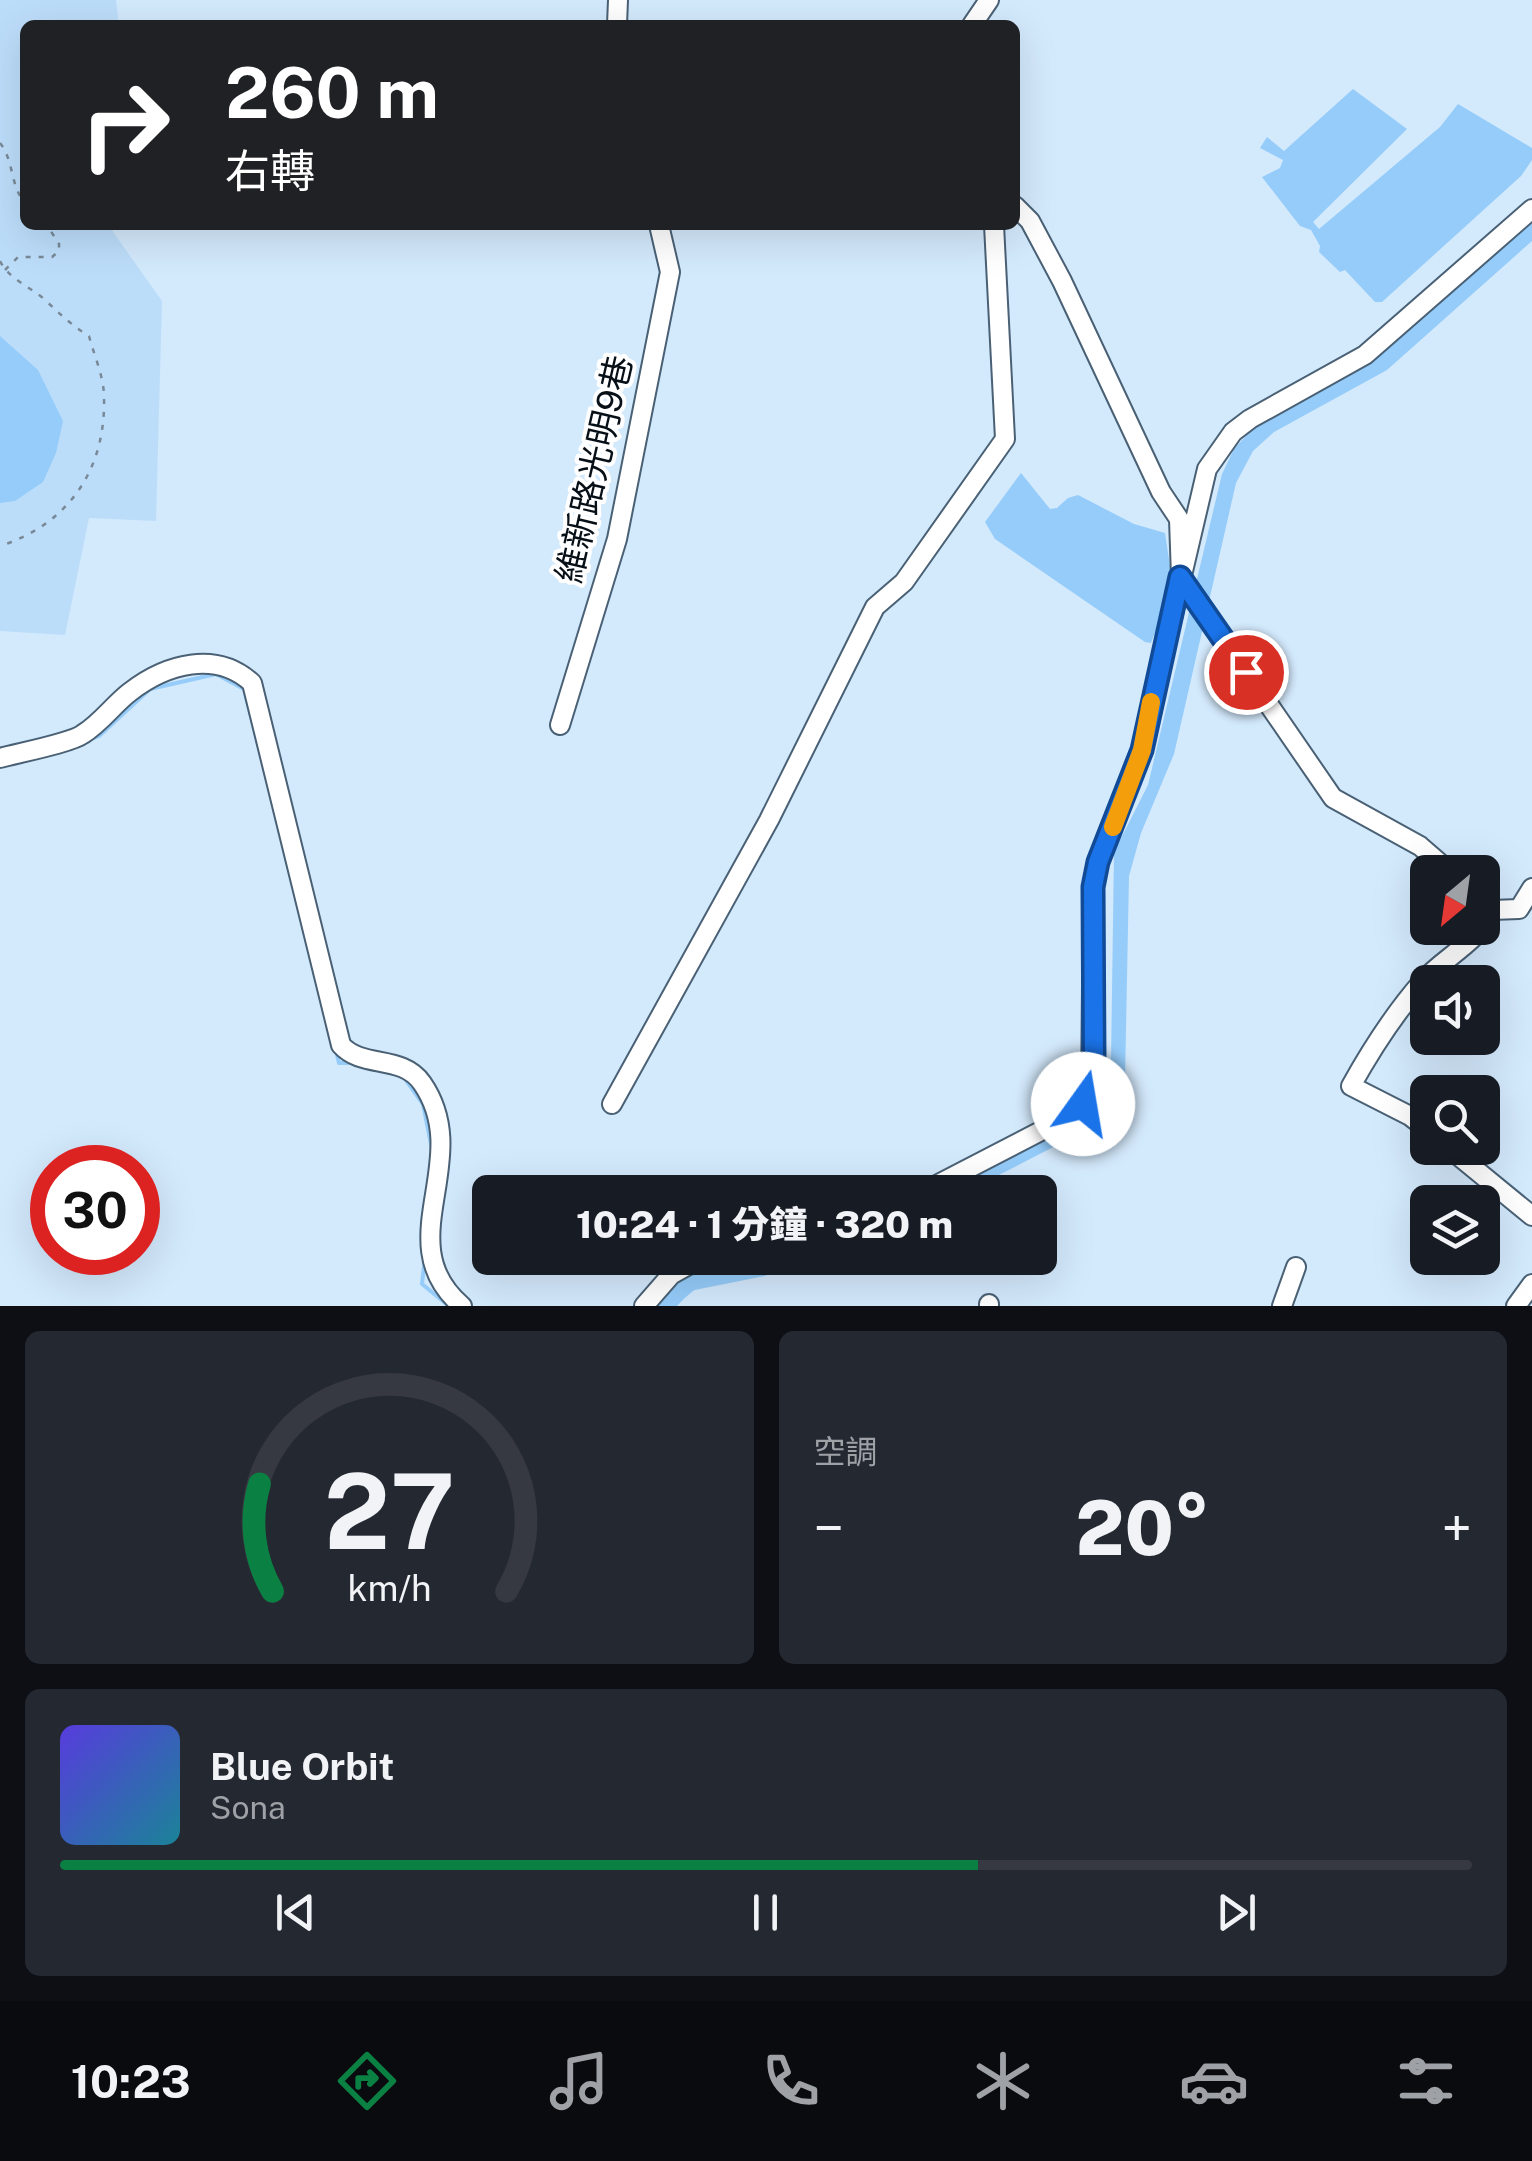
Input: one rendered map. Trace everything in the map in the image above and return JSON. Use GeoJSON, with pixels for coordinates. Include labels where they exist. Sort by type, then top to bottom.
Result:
{"type":"FeatureCollection","features":[{"type":"Feature","properties":{"kind":"street"},"geometry":{"type":"LineString","coordinates":[[956,1175],[1064,1118],[1083,1104],[1091,1089],[1093,887],[1098,862],[1142,750],[1207,469],[1233,432],[1366,355],[1532,209]]}},
{"type":"Feature","properties":{"kind":"street"},"geometry":{"type":"LineString","coordinates":[[1020,211],[1030,222],[1062,281],[1161,492],[1179,520],[1180,577],[1332,798],[1430,855]]}},
{"type":"Feature","properties":{"kind":"street","name":"維新路光明9巷"},"geometry":{"type":"LineString","coordinates":[[560,725],[617,539],[670,272],[661,230]]}},
{"type":"Feature","properties":{"kind":"street"},"geometry":{"type":"LineString","coordinates":[[612,1104],[769,820],[875,607],[904,582],[1006,439],[994,230]]}},
{"type":"Feature","properties":{"kind":"street"},"geometry":{"type":"LineString","coordinates":[[0,758],[83,734],[129,692],[153,676],[173,669],[224,664],[252,683],[340,1046],[355,1057],[384,1060],[414,1074],[424,1085],[441,1124],[442,1158],[430,1259],[445,1291],[462,1306]]}},
{"type":"Feature","properties":{"kind":"street"},"geometry":{"type":"LineString","coordinates":[[1500,907],[1519,909],[1532,888]]}},
{"type":"Feature","properties":{"kind":"street"},"geometry":{"type":"LineString","coordinates":[[1410,1116],[1351,1086],[1367,1056],[1422,981],[1462,945]]}},
{"type":"Feature","properties":{"kind":"street"},"geometry":{"type":"LineString","coordinates":[[1470,1165],[1532,1216]]}},
{"type":"Feature","properties":{"kind":"street"},"geometry":{"type":"LineString","coordinates":[[1282,1306],[1296,1267]]}},
{"type":"Feature","properties":{"kind":"street"},"geometry":{"type":"LineString","coordinates":[[644,1306],[671,1275]]}},
{"type":"Feature","properties":{"kind":"street"},"geometry":{"type":"LineString","coordinates":[[1516,1306],[1532,1284]]}},
{"type":"Feature","properties":{"kind":"path"},"geometry":{"type":"LineString","coordinates":[[0,143],[20,197]]}},
{"type":"Feature","properties":{"kind":"path"},"geometry":{"type":"LineString","coordinates":[[4,270],[18,257],[52,257],[60,244],[50,230]]}},
{"type":"Feature","properties":{"kind":"path"},"geometry":{"type":"LineString","coordinates":[[0,261],[4,270],[43,298],[66,322],[89,336],[104,394],[101,446],[87,478],[60,514],[34,534],[0,546]]}},
{"type":"Feature","properties":{"kind":"shaded area"},"geometry":{"type":"Polygon","coordinates":[[[0,0],[116,0],[118,20],[20,20],[20,230],[113,230],[162,301],[156,521],[89,518],[65,635],[0,631],[0,0]]]}},
{"type":"Feature","properties":{"kind":"shaded area"},"geometry":{"type":"Polygon","coordinates":[[[1353,89],[1407,129],[1313,222],[1319,229],[1440,127],[1458,104],[1532,148],[1532,160],[1521,176],[1382,302],[1375,302],[1345,270],[1340,272],[1319,252],[1311,230],[1300,226],[1262,177],[1280,168],[1283,160],[1260,148],[1267,137],[1284,151],[1353,89]]]}},
{"type":"Feature","properties":{"kind":"shaded area"},"geometry":{"type":"Polygon","coordinates":[[[1532,221],[1532,241],[1387,370],[1274,432],[1253,451],[1236,483],[1174,754],[1141,833],[1129,876],[1122,1088],[1106,1114],[1088,1129],[999,1175],[965,1175],[1078,1116],[1106,1085],[1111,1062],[1114,852],[1148,785],[1222,474],[1234,449],[1255,426],[1378,357],[1532,221]]]}},
{"type":"Feature","properties":{"kind":"shaded area"},"geometry":{"type":"Polygon","coordinates":[[[0,336],[38,370],[63,421],[56,453],[43,482],[15,501],[0,503],[0,336]]]}},
{"type":"Feature","properties":{"kind":"shaded area"},"geometry":{"type":"Polygon","coordinates":[[[1021,473],[1050,509],[1078,495],[1134,524],[1165,533],[1173,586],[1151,643],[995,539],[985,522],[1021,473]]]}},
{"type":"Feature","properties":{"kind":"shaded area"},"geometry":{"type":"Polygon","coordinates":[[[682,1275],[713,1275],[675,1306],[655,1306],[682,1275]]]}},
{"type":"Feature","properties":{"kind":"waterway"},"geometry":{"type":"LineString","coordinates":[[91,739],[150,689],[216,674],[244,689],[267,779]]}},
{"type":"Feature","properties":{"kind":"waterway"},"geometry":{"type":"LineString","coordinates":[[336,1050],[339,1063],[357,1063]]}},
{"type":"Feature","properties":{"kind":"waterway"},"geometry":{"type":"LineString","coordinates":[[403,1076],[423,1104],[432,1149]]}},
{"type":"Feature","properties":{"kind":"waterway"},"geometry":{"type":"LineString","coordinates":[[425,1258],[422,1284],[449,1306]]}},
{"type":"Feature","properties":{"kind":"waterway"},"geometry":{"type":"LineString","coordinates":[[667,1306],[687,1284],[732,1275]]}},
{"type":"Feature","properties":{"kind":"slow traffic"},"geometry":{"type":"LineString","coordinates":[[1113,827],[1142,750],[1151,702]]}},
{"type":"Feature","properties":{"kind":"route"},"geometry":{"type":"LineString","coordinates":[[1083,1104],[1091,1089],[1094,1063],[1093,887],[1098,862],[1142,750],[1180,577],[1246,672]]}}]}
